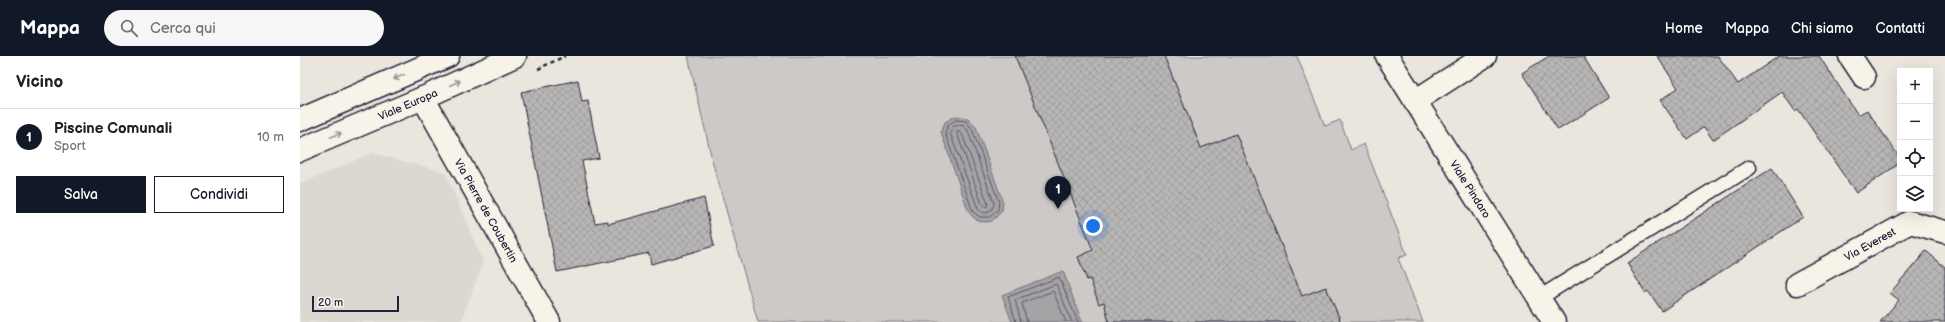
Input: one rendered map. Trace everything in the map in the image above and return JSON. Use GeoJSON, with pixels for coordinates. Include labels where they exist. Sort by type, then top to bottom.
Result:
{"type":"FeatureCollection","features":[{"type":"Feature","properties":{"kind":"street"},"geometry":{"type":"LineString","coordinates":[[300,120],[448,56]]}},
{"type":"Feature","properties":{"kind":"street","name":"Viale Europa"},"geometry":{"type":"LineString","coordinates":[[300,150],[423,98],[515,56]]}},
{"type":"Feature","properties":{"kind":"street","name":"Viale Pindaro"},"geometry":{"type":"LineString","coordinates":[[1387,56],[1554,322]]}},
{"type":"Feature","properties":{"kind":"street"},"geometry":{"type":"LineString","coordinates":[[1415,102],[1485,56]]}},
{"type":"Feature","properties":{"kind":"street"},"geometry":{"type":"LineString","coordinates":[[1850,56],[1864,77]]}},
{"type":"Feature","properties":{"kind":"street","name":"Via Pierre de Coubertin"},"geometry":{"type":"LineString","coordinates":[[423,98],[549,322]]}},
{"type":"Feature","properties":{"kind":"street","name":"Via Everest"},"geometry":{"type":"LineString","coordinates":[[1797,284],[1910,222],[1945,232]]}},
{"type":"Feature","properties":{"kind":"lane"},"geometry":{"type":"LineString","coordinates":[[1539,298],[1749,168]]}},
{"type":"Feature","properties":{"kind":"shaded area"},"geometry":{"type":"Polygon","coordinates":[[[688,56],[1297,56],[1325,126],[1340,120],[1351,150],[1364,144],[1407,255],[1398,258],[1423,322],[758,322],[713,164],[688,56]]]}},
{"type":"Feature","properties":{"kind":"shaded area"},"geometry":{"type":"Polygon","coordinates":[[[372,153],[445,172],[483,262],[461,322],[300,322],[300,184],[372,153]]]}},
{"type":"Feature","properties":{"kind":"water"},"geometry":{"type":"Polygon","coordinates":[[[955,116],[968,118],[976,127],[1003,202],[1002,211],[992,221],[984,222],[975,219],[968,210],[941,132],[945,122],[955,116]]]}},
{"type":"Feature","properties":{"kind":"water"},"geometry":{"type":"Polygon","coordinates":[[[1063,271],[1082,322],[1012,322],[1002,295],[1063,271]]]}},
{"type":"Feature","properties":{"kind":"building"},"geometry":{"type":"Polygon","coordinates":[[[1015,56],[1164,56],[1201,148],[1236,134],[1302,296],[1326,287],[1341,322],[1109,322],[1104,302],[1099,304],[1090,279],[1087,280],[1078,257],[1093,250],[1015,56]]]}},
{"type":"Feature","properties":{"kind":"building"},"geometry":{"type":"Polygon","coordinates":[[[1549,56],[1583,56],[1609,98],[1558,130],[1522,73],[1549,56]]]}},
{"type":"Feature","properties":{"kind":"building"},"geometry":{"type":"Polygon","coordinates":[[[1657,56],[1718,56],[1738,84],[1779,56],[1819,56],[1858,115],[1867,110],[1897,154],[1897,165],[1856,193],[1798,109],[1795,111],[1782,92],[1713,140],[1704,127],[1687,139],[1660,100],[1678,88],[1657,56]]]}},
{"type":"Feature","properties":{"kind":"building"},"geometry":{"type":"Polygon","coordinates":[[[578,80],[582,102],[588,101],[599,158],[582,161],[595,223],[608,221],[608,224],[704,198],[714,246],[651,264],[649,253],[557,272],[521,92],[578,80]]]}},
{"type":"Feature","properties":{"kind":"building"},"geometry":{"type":"Polygon","coordinates":[[[1772,168],[1803,217],[1662,311],[1648,291],[1645,293],[1627,263],[1772,168]]]}},
{"type":"Feature","properties":{"kind":"building"},"geometry":{"type":"Polygon","coordinates":[[[1926,251],[1945,267],[1945,322],[1880,322],[1899,300],[1890,293],[1926,251]]]}},
{"type":"Feature","properties":{"kind":"place","name":"Piscine Comunali"},"geometry":{"type":"Point","coordinates":[1058,209]}}]}
